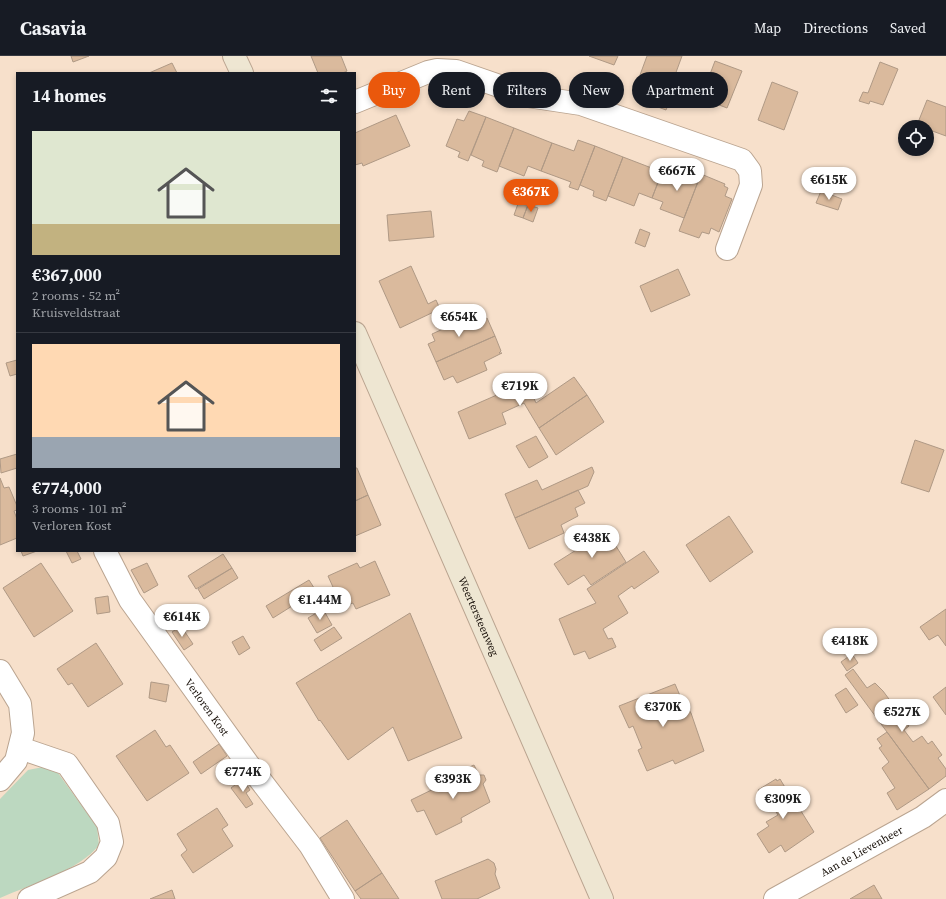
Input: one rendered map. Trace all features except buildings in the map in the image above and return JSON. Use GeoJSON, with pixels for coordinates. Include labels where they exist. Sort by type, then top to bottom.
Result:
{"type":"FeatureCollection","features":[{"type":"Feature","properties":{"kind":"main road"},"geometry":{"type":"LineString","coordinates":[[234,56],[242,72]]}},
{"type":"Feature","properties":{"kind":"main road","name":"Weertersteenweg"},"geometry":{"type":"LineString","coordinates":[[356,335],[602,899]]}},
{"type":"Feature","properties":{"kind":"street"},"geometry":{"type":"LineString","coordinates":[[356,102],[428,72],[441,70],[456,71],[528,96],[581,104],[742,160],[750,171],[751,185],[727,249]]}},
{"type":"Feature","properties":{"kind":"street","name":"Verloren Kost"},"geometry":{"type":"LineString","coordinates":[[106,552],[130,600],[248,764],[310,845],[343,899]]}},
{"type":"Feature","properties":{"kind":"street"},"geometry":{"type":"LineString","coordinates":[[0,671],[20,704],[23,733],[16,761],[0,780]]}},
{"type":"Feature","properties":{"kind":"street"},"geometry":{"type":"LineString","coordinates":[[20,748],[67,764],[108,823],[112,842],[106,857],[90,872],[29,899]]}},
{"type":"Feature","properties":{"kind":"street","name":"Aan de Lievenheer"},"geometry":{"type":"LineString","coordinates":[[775,899],[922,817],[946,800]]}},
{"type":"Feature","properties":{"kind":"green space"},"geometry":{"type":"Polygon","coordinates":[[[43,767],[58,773],[97,827],[99,845],[90,854],[67,870],[0,898],[0,799],[28,770],[43,767]]]}}]}
